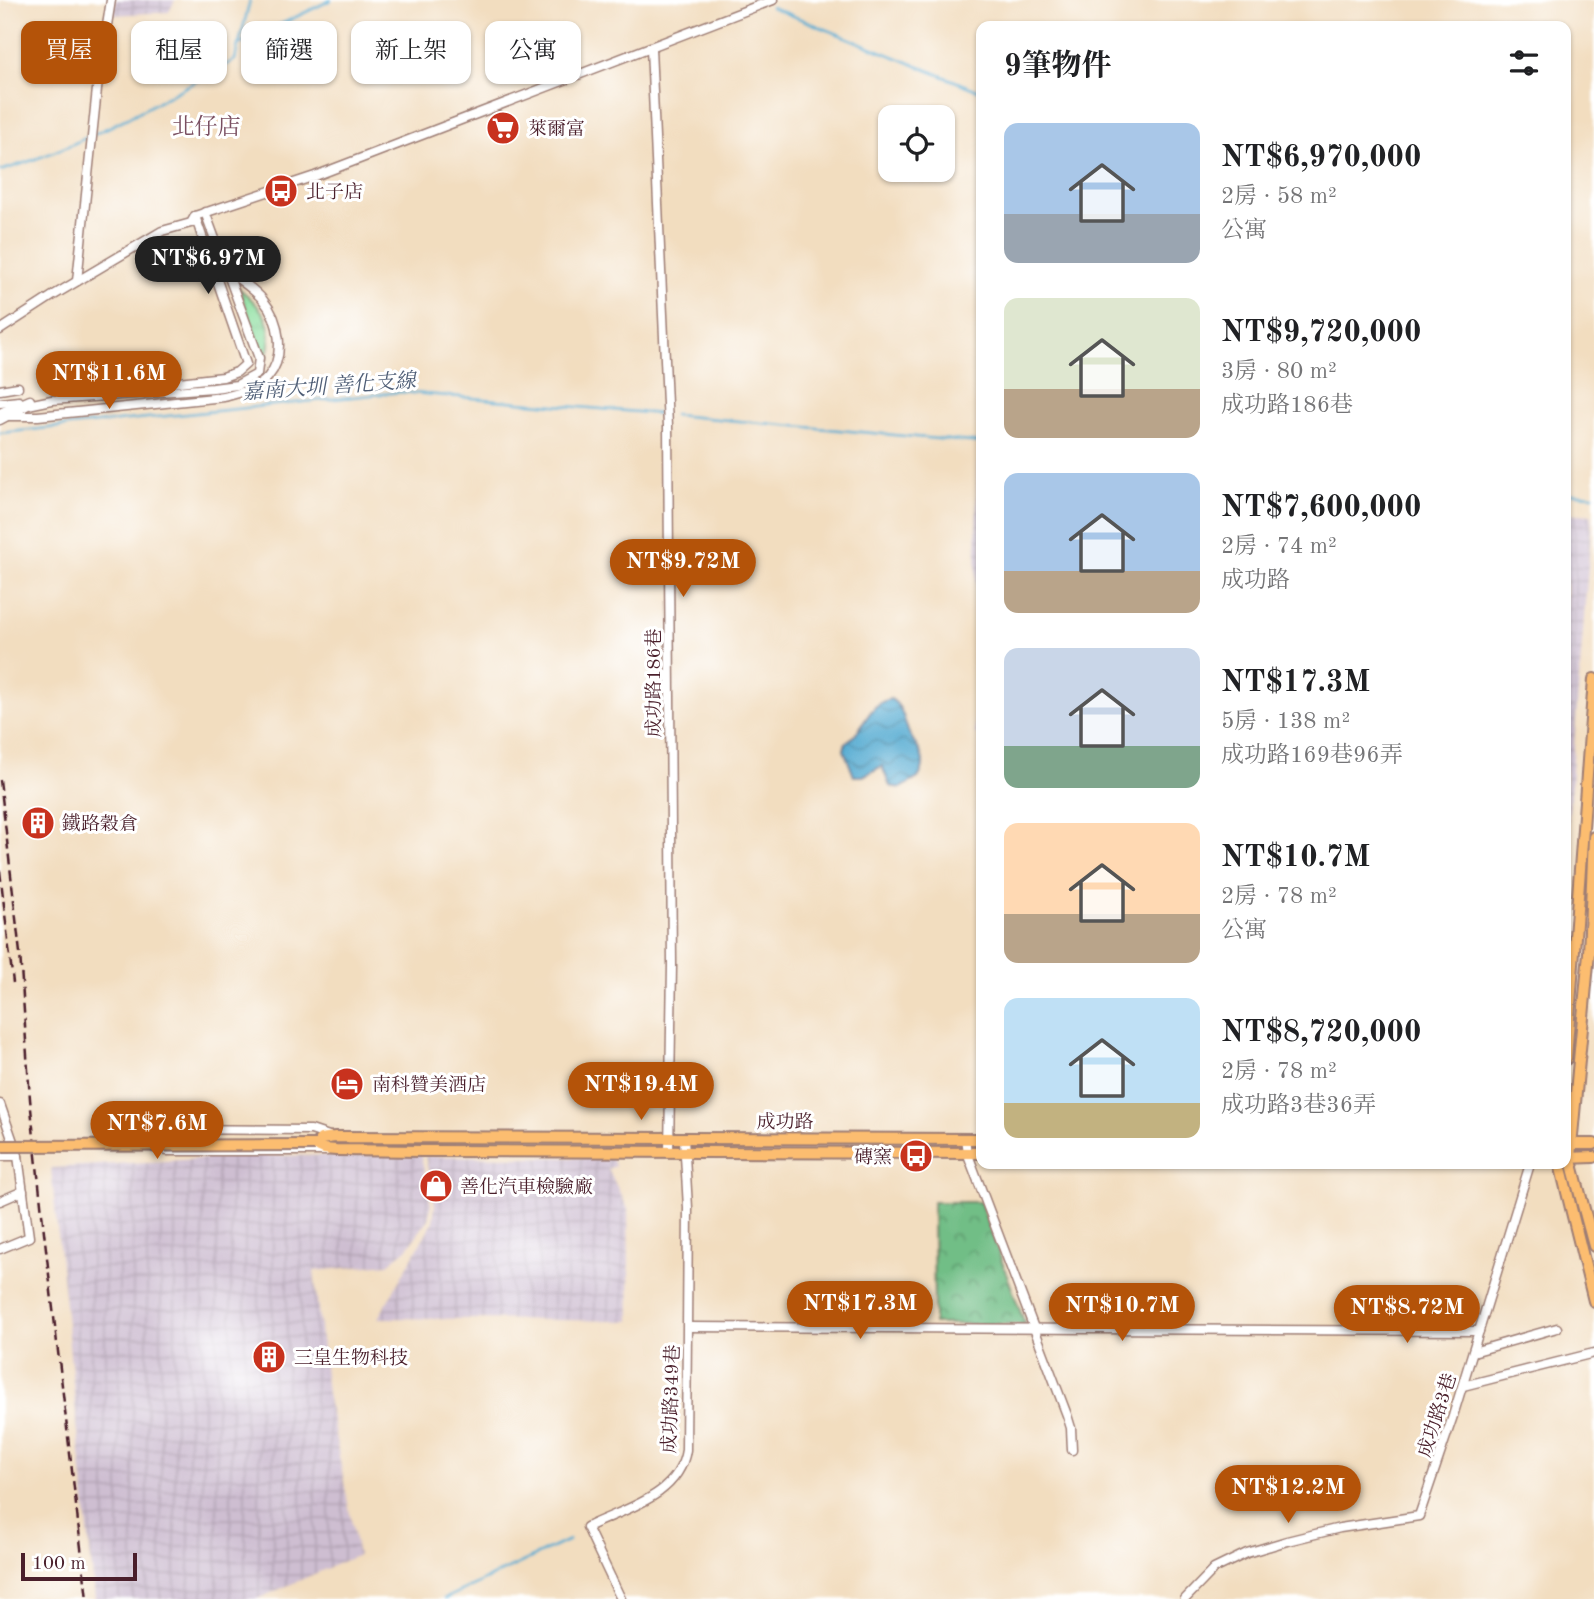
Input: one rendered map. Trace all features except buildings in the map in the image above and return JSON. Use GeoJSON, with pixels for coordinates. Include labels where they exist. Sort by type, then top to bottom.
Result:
{"type":"FeatureCollection","features":[{"type":"Feature","properties":{"kind":"main road"},"geometry":{"type":"LineString","coordinates":[[1571,991],[1594,679]]}},
{"type":"Feature","properties":{"kind":"main road"},"geometry":{"type":"LineString","coordinates":[[1571,1117],[1589,953],[1594,837]]}},
{"type":"Feature","properties":{"kind":"main road","name":"成功路"},"geometry":{"type":"LineString","coordinates":[[976,1139],[335,1138],[321,1139],[315,1145],[336,1150],[976,1153]]}},
{"type":"Feature","properties":{"kind":"main road"},"geometry":{"type":"LineString","coordinates":[[1571,1144],[1594,1144]]}},
{"type":"Feature","properties":{"kind":"main road"},"geometry":{"type":"LineString","coordinates":[[0,1146],[315,1145]]}},
{"type":"Feature","properties":{"kind":"main road"},"geometry":{"type":"LineString","coordinates":[[1571,1159],[1594,1157]]}},
{"type":"Feature","properties":{"kind":"main road"},"geometry":{"type":"LineString","coordinates":[[1567,1169],[1594,1301]]}},
{"type":"Feature","properties":{"kind":"main road"},"geometry":{"type":"LineString","coordinates":[[1568,1169],[1594,1246]]}},
{"type":"Feature","properties":{"kind":"street"},"geometry":{"type":"LineString","coordinates":[[77,281],[93,127],[111,0]]}},
{"type":"Feature","properties":{"kind":"street"},"geometry":{"type":"LineString","coordinates":[[0,330],[162,231],[191,223],[195,216],[315,176],[773,0]]}},
{"type":"Feature","properties":{"kind":"street","name":"成功路186巷"},"geometry":{"type":"LineString","coordinates":[[651,48],[668,426],[672,965],[669,1152]]}},
{"type":"Feature","properties":{"kind":"street"},"geometry":{"type":"LineString","coordinates":[[0,416],[28,405],[52,400],[237,385],[257,374],[260,364],[205,212]]}},
{"type":"Feature","properties":{"kind":"street"},"geometry":{"type":"LineString","coordinates":[[0,403],[223,377],[237,372],[246,364],[195,216]]}},
{"type":"Feature","properties":{"kind":"street"},"geometry":{"type":"LineString","coordinates":[[0,416],[38,416],[211,399],[249,390],[268,377],[278,359],[279,335],[264,301],[225,268]]}},
{"type":"Feature","properties":{"kind":"street"},"geometry":{"type":"LineString","coordinates":[[0,390],[18,387]]}},
{"type":"Feature","properties":{"kind":"street"},"geometry":{"type":"LineString","coordinates":[[0,416],[26,401],[39,398]]}},
{"type":"Feature","properties":{"kind":"street"},"geometry":{"type":"LineString","coordinates":[[0,1104],[2,1118],[18,1157],[29,1237],[0,1250]]}},
{"type":"Feature","properties":{"kind":"street","name":"成功路"},"geometry":{"type":"LineString","coordinates":[[335,1138],[311,1130],[155,1129],[153,1151],[336,1150]]}},
{"type":"Feature","properties":{"kind":"street","name":"成功路349巷"},"geometry":{"type":"LineString","coordinates":[[621,1599],[587,1527],[663,1490],[676,1477],[686,1450],[688,1208],[684,1138]]}},
{"type":"Feature","properties":{"kind":"street"},"geometry":{"type":"LineString","coordinates":[[965,1139],[967,1152],[1071,1429],[1072,1450]]}},
{"type":"Feature","properties":{"kind":"street"},"geometry":{"type":"LineString","coordinates":[[0,1156],[18,1157]]}},
{"type":"Feature","properties":{"kind":"street","name":"成功路3巷"},"geometry":{"type":"LineString","coordinates":[[1185,1599],[1214,1569],[1247,1553],[1330,1530],[1419,1516],[1473,1352],[1528,1169]]}},
{"type":"Feature","properties":{"kind":"street"},"geometry":{"type":"LineString","coordinates":[[0,1201],[23,1191]]}},
{"type":"Feature","properties":{"kind":"street"},"geometry":{"type":"LineString","coordinates":[[688,1327],[1479,1331]]}},
{"type":"Feature","properties":{"kind":"street"},"geometry":{"type":"LineString","coordinates":[[1473,1352],[1557,1328]]}},
{"type":"Feature","properties":{"kind":"street"},"geometry":{"type":"LineString","coordinates":[[1462,1386],[1594,1353]]}},
{"type":"Feature","properties":{"kind":"shaded area"},"geometry":{"type":"Polygon","coordinates":[[[115,0],[175,0],[169,12],[113,15],[115,0]]]}},
{"type":"Feature","properties":{"kind":"shaded area"},"geometry":{"type":"Polygon","coordinates":[[[1571,513],[1592,515],[1571,786],[1571,513]]]}},
{"type":"Feature","properties":{"kind":"shaded area"},"geometry":{"type":"Polygon","coordinates":[[[976,598],[976,734],[975,734],[976,598]]]}},
{"type":"Feature","properties":{"kind":"shaded area"},"geometry":{"type":"Polygon","coordinates":[[[421,1155],[431,1205],[428,1220],[407,1249],[388,1264],[314,1271],[327,1393],[358,1555],[257,1599],[95,1599],[51,1168],[245,1156],[421,1155]]]}},
{"type":"Feature","properties":{"kind":"shaded area"},"geometry":{"type":"Polygon","coordinates":[[[425,1156],[612,1158],[615,1166],[608,1169],[628,1209],[630,1321],[378,1318],[433,1221],[435,1204],[425,1156]]]}},
{"type":"Feature","properties":{"kind":"green space"},"geometry":{"type":"Polygon","coordinates":[[[239,288],[256,304],[267,320],[270,338],[265,361],[239,288]]]}},
{"type":"Feature","properties":{"kind":"green space"},"geometry":{"type":"Polygon","coordinates":[[[933,1202],[980,1202],[1025,1324],[934,1324],[933,1202]]]}},
{"type":"Feature","properties":{"kind":"water"},"geometry":{"type":"Polygon","coordinates":[[[891,699],[901,710],[909,733],[923,759],[918,778],[901,788],[890,786],[882,766],[863,776],[854,776],[844,750],[846,742],[876,706],[891,699]]]}},
{"type":"Feature","properties":{"kind":"waterway"},"geometry":{"type":"LineString","coordinates":[[239,44],[250,0]]}},
{"type":"Feature","properties":{"kind":"waterway"},"geometry":{"type":"LineString","coordinates":[[0,171],[61,149],[120,122],[235,60],[238,45],[331,0]]}},
{"type":"Feature","properties":{"kind":"waterway"},"geometry":{"type":"LineString","coordinates":[[771,7],[976,90]]}},
{"type":"Feature","properties":{"kind":"waterway","name":"嘉南大圳 善化支線"},"geometry":{"type":"LineString","coordinates":[[0,433],[401,392],[661,414]]}},
{"type":"Feature","properties":{"kind":"waterway","name":"嘉南大圳 善化支線"},"geometry":{"type":"LineString","coordinates":[[674,415],[976,442]]}},
{"type":"Feature","properties":{"kind":"waterway","name":"嘉南大圳 善化支線"},"geometry":{"type":"LineString","coordinates":[[1571,493],[1593,495]]}},
{"type":"Feature","properties":{"kind":"waterway"},"geometry":{"type":"LineString","coordinates":[[444,1599],[569,1540]]}},
{"type":"Feature","properties":{"kind":"railway"},"geometry":{"type":"LineString","coordinates":[[0,780],[20,953],[30,1099],[44,1232],[87,1599]]}},
{"type":"Feature","properties":{"kind":"railway"},"geometry":{"type":"LineString","coordinates":[[0,871],[13,983]]}},
{"type":"Feature","properties":{"kind":"place","name":"萊爾富"},"geometry":{"type":"Point","coordinates":[503,128]}},
{"type":"Feature","properties":{"kind":"place","name":"北子店"},"geometry":{"type":"Point","coordinates":[281,191]}},
{"type":"Feature","properties":{"kind":"place","name":"鐵路穀倉"},"geometry":{"type":"Point","coordinates":[38,823]}},
{"type":"Feature","properties":{"kind":"place","name":"南科贊美酒店"},"geometry":{"type":"Point","coordinates":[347,1084]}},
{"type":"Feature","properties":{"kind":"place","name":"磚窯"},"geometry":{"type":"Point","coordinates":[916,1156]}},
{"type":"Feature","properties":{"kind":"place","name":"善化汽車檢驗廠"},"geometry":{"type":"Point","coordinates":[436,1186]}},
{"type":"Feature","properties":{"kind":"place","name":"三皇生物科技"},"geometry":{"type":"Point","coordinates":[269,1357]}},
{"type":"Feature","properties":{"kind":"district","name":"北仔店"},"geometry":{"type":"Point","coordinates":[206,126]}}]}
